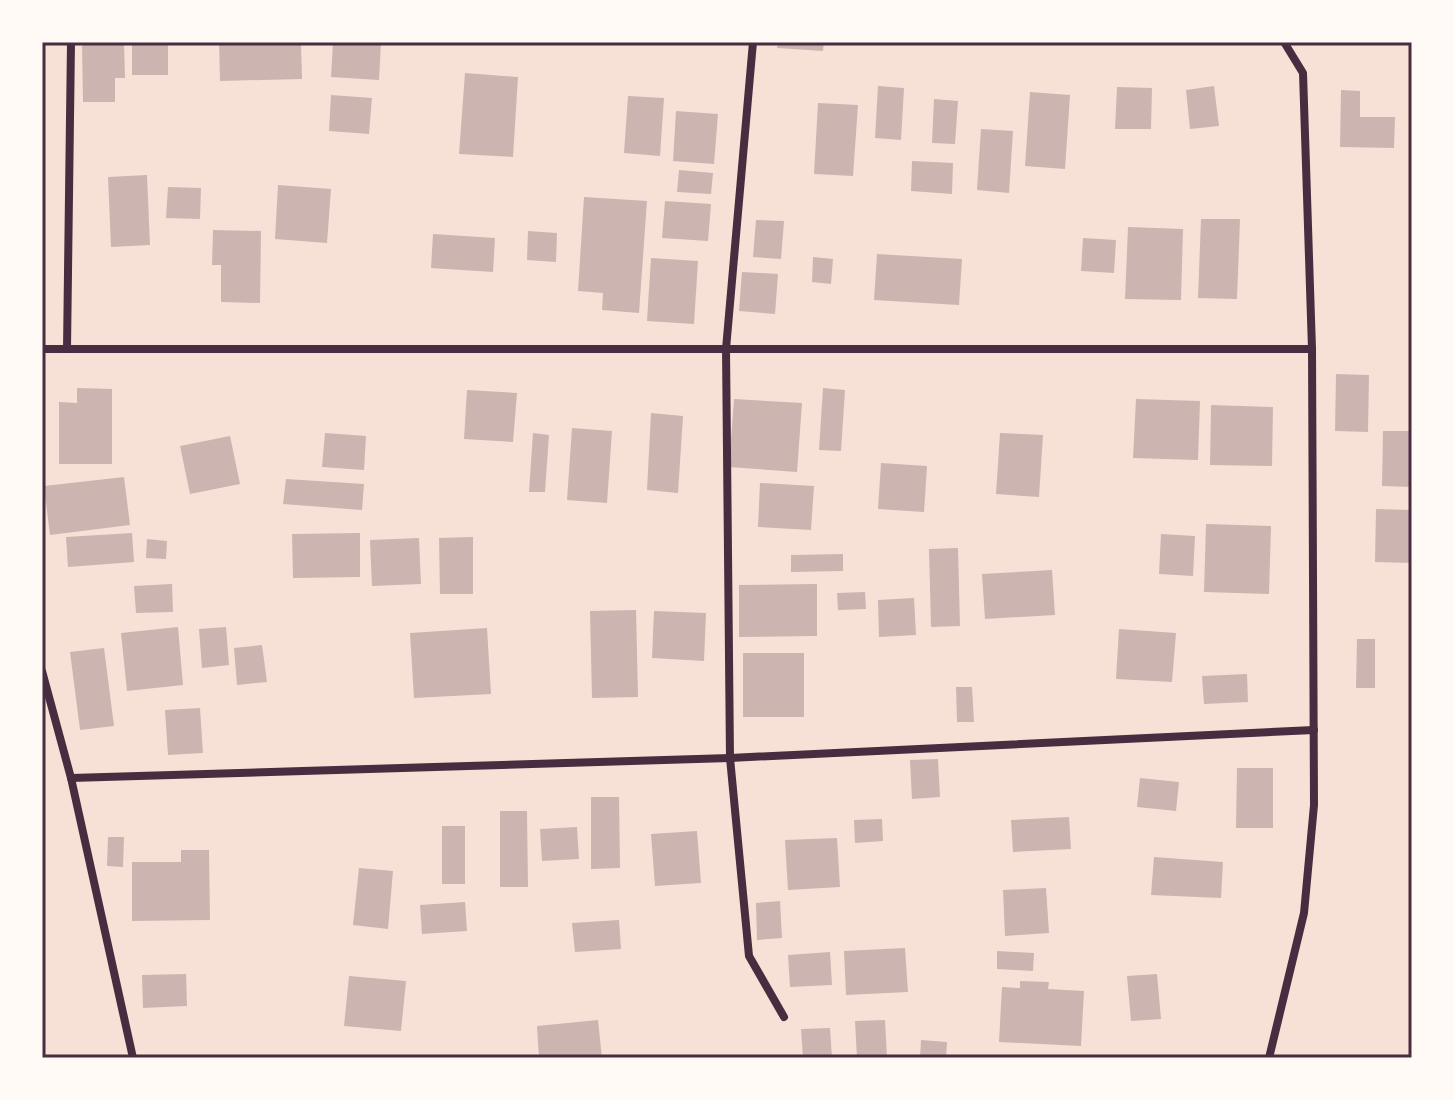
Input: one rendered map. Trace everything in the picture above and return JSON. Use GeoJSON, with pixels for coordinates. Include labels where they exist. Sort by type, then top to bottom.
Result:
{"type":"FeatureCollection","features":[{"type":"Feature","properties":{"kind":"street"},"geometry":{"type":"LineString","coordinates":[[67,349],[71,42]]}},
{"type":"Feature","properties":{"kind":"street"},"geometry":{"type":"LineString","coordinates":[[753,42],[726,349],[730,758],[749,956],[784,1017]]}},
{"type":"Feature","properties":{"kind":"street"},"geometry":{"type":"LineString","coordinates":[[1269,1058],[1304,913],[1314,805],[1312,349],[1303,73],[1284,42]]}},
{"type":"Feature","properties":{"kind":"street"},"geometry":{"type":"LineString","coordinates":[[42,349],[1312,349]]}},
{"type":"Feature","properties":{"kind":"street"},"geometry":{"type":"LineString","coordinates":[[42,671],[71,778],[133,1058]]}},
{"type":"Feature","properties":{"kind":"street"},"geometry":{"type":"LineString","coordinates":[[71,778],[730,758],[1314,730]]}},
{"type":"Feature","properties":{"kind":"building"},"geometry":{"type":"Polygon","coordinates":[[[82,42],[124,42],[125,78],[115,78],[115,102],[83,102],[82,42]]]}},
{"type":"Feature","properties":{"kind":"building"},"geometry":{"type":"Polygon","coordinates":[[[132,42],[168,42],[168,75],[132,75],[132,42]]]}},
{"type":"Feature","properties":{"kind":"building"},"geometry":{"type":"Polygon","coordinates":[[[219,42],[301,43],[302,79],[220,81],[219,42]]]}},
{"type":"Feature","properties":{"kind":"building"},"geometry":{"type":"Polygon","coordinates":[[[333,42],[381,42],[379,80],[331,77],[333,42]]]}},
{"type":"Feature","properties":{"kind":"building"},"geometry":{"type":"Polygon","coordinates":[[[778,42],[824,42],[823,51],[777,48],[778,42]]]}},
{"type":"Feature","properties":{"kind":"building"},"geometry":{"type":"Polygon","coordinates":[[[465,73],[518,77],[513,157],[459,154],[465,73]]]}},
{"type":"Feature","properties":{"kind":"building"},"geometry":{"type":"Polygon","coordinates":[[[878,86],[904,88],[901,140],[875,138],[878,86]]]}},
{"type":"Feature","properties":{"kind":"building"},"geometry":{"type":"Polygon","coordinates":[[[1214,86],[1219,126],[1190,129],[1186,90],[1214,86]]]}},
{"type":"Feature","properties":{"kind":"building"},"geometry":{"type":"Polygon","coordinates":[[[1117,87],[1152,88],[1151,129],[1115,129],[1117,87]]]}},
{"type":"Feature","properties":{"kind":"building"},"geometry":{"type":"Polygon","coordinates":[[[1341,90],[1360,91],[1360,117],[1395,117],[1394,148],[1340,147],[1341,90]]]}},
{"type":"Feature","properties":{"kind":"building"},"geometry":{"type":"Polygon","coordinates":[[[1030,92],[1070,95],[1065,169],[1025,166],[1030,92]]]}},
{"type":"Feature","properties":{"kind":"building"},"geometry":{"type":"Polygon","coordinates":[[[331,95],[372,98],[369,134],[329,131],[331,95]]]}},
{"type":"Feature","properties":{"kind":"building"},"geometry":{"type":"Polygon","coordinates":[[[628,96],[664,98],[660,156],[624,153],[628,96]]]}},
{"type":"Feature","properties":{"kind":"building"},"geometry":{"type":"Polygon","coordinates":[[[934,99],[958,101],[955,144],[932,143],[934,99]]]}},
{"type":"Feature","properties":{"kind":"building"},"geometry":{"type":"Polygon","coordinates":[[[818,103],[858,105],[853,176],[814,174],[818,103]]]}},
{"type":"Feature","properties":{"kind":"building"},"geometry":{"type":"Polygon","coordinates":[[[676,111],[718,114],[714,164],[673,161],[676,111]]]}},
{"type":"Feature","properties":{"kind":"building"},"geometry":{"type":"Polygon","coordinates":[[[981,129],[1013,131],[1009,193],[977,190],[981,129]]]}},
{"type":"Feature","properties":{"kind":"building"},"geometry":{"type":"Polygon","coordinates":[[[912,161],[953,163],[952,194],[911,191],[912,161]]]}},
{"type":"Feature","properties":{"kind":"building"},"geometry":{"type":"Polygon","coordinates":[[[679,170],[713,173],[711,194],[677,192],[679,170]]]}},
{"type":"Feature","properties":{"kind":"building"},"geometry":{"type":"Polygon","coordinates":[[[147,175],[150,245],[111,247],[108,177],[147,175]]]}},
{"type":"Feature","properties":{"kind":"building"},"geometry":{"type":"Polygon","coordinates":[[[278,185],[331,189],[327,243],[275,239],[278,185]]]}},
{"type":"Feature","properties":{"kind":"building"},"geometry":{"type":"Polygon","coordinates":[[[168,187],[201,188],[200,219],[166,218],[168,187]]]}},
{"type":"Feature","properties":{"kind":"building"},"geometry":{"type":"Polygon","coordinates":[[[584,197],[647,201],[639,313],[602,310],[603,293],[578,291],[584,197]]]}},
{"type":"Feature","properties":{"kind":"building"},"geometry":{"type":"Polygon","coordinates":[[[665,201],[711,204],[708,241],[662,238],[665,201]]]}},
{"type":"Feature","properties":{"kind":"building"},"geometry":{"type":"Polygon","coordinates":[[[1201,219],[1240,219],[1237,299],[1198,298],[1201,219]]]}},
{"type":"Feature","properties":{"kind":"building"},"geometry":{"type":"Polygon","coordinates":[[[756,220],[784,221],[781,259],[753,257],[756,220]]]}},
{"type":"Feature","properties":{"kind":"building"},"geometry":{"type":"Polygon","coordinates":[[[1128,227],[1183,229],[1181,300],[1125,299],[1128,227]]]}},
{"type":"Feature","properties":{"kind":"building"},"geometry":{"type":"Polygon","coordinates":[[[213,230],[261,231],[260,303],[221,302],[221,265],[212,265],[213,230]]]}},
{"type":"Feature","properties":{"kind":"building"},"geometry":{"type":"Polygon","coordinates":[[[528,231],[557,233],[556,262],[527,260],[528,231]]]}},
{"type":"Feature","properties":{"kind":"building"},"geometry":{"type":"Polygon","coordinates":[[[433,234],[495,238],[493,272],[431,268],[433,234]]]}},
{"type":"Feature","properties":{"kind":"building"},"geometry":{"type":"Polygon","coordinates":[[[1083,238],[1116,240],[1114,273],[1081,271],[1083,238]]]}},
{"type":"Feature","properties":{"kind":"building"},"geometry":{"type":"Polygon","coordinates":[[[877,254],[962,259],[959,305],[874,300],[877,254]]]}},
{"type":"Feature","properties":{"kind":"building"},"geometry":{"type":"Polygon","coordinates":[[[813,257],[833,259],[831,284],[812,282],[813,257]]]}},
{"type":"Feature","properties":{"kind":"building"},"geometry":{"type":"Polygon","coordinates":[[[651,258],[698,261],[694,324],[647,321],[651,258]]]}},
{"type":"Feature","properties":{"kind":"building"},"geometry":{"type":"Polygon","coordinates":[[[742,272],[778,274],[775,314],[739,311],[742,272]]]}},
{"type":"Feature","properties":{"kind":"building"},"geometry":{"type":"Polygon","coordinates":[[[1336,374],[1369,375],[1368,432],[1335,431],[1336,374]]]}},
{"type":"Feature","properties":{"kind":"building"},"geometry":{"type":"Polygon","coordinates":[[[77,388],[112,389],[112,464],[59,464],[59,402],[77,403],[77,388]]]}},
{"type":"Feature","properties":{"kind":"building"},"geometry":{"type":"Polygon","coordinates":[[[823,388],[845,390],[841,451],[819,450],[823,388]]]}},
{"type":"Feature","properties":{"kind":"building"},"geometry":{"type":"Polygon","coordinates":[[[467,390],[517,393],[513,442],[464,439],[467,390]]]}},
{"type":"Feature","properties":{"kind":"building"},"geometry":{"type":"Polygon","coordinates":[[[734,399],[802,403],[797,472],[729,467],[734,399]]]}},
{"type":"Feature","properties":{"kind":"building"},"geometry":{"type":"Polygon","coordinates":[[[1136,399],[1200,401],[1198,460],[1133,458],[1136,399]]]}},
{"type":"Feature","properties":{"kind":"building"},"geometry":{"type":"Polygon","coordinates":[[[1211,405],[1273,407],[1272,466],[1210,465],[1211,405]]]}},
{"type":"Feature","properties":{"kind":"building"},"geometry":{"type":"Polygon","coordinates":[[[651,413],[683,416],[678,493],[647,490],[651,413]]]}},
{"type":"Feature","properties":{"kind":"building"},"geometry":{"type":"Polygon","coordinates":[[[572,428],[612,431],[607,503],[567,500],[572,428]]]}},
{"type":"Feature","properties":{"kind":"building"},"geometry":{"type":"Polygon","coordinates":[[[1383,431],[1412,431],[1412,487],[1382,486],[1383,431]]]}},
{"type":"Feature","properties":{"kind":"building"},"geometry":{"type":"Polygon","coordinates":[[[325,433],[366,436],[364,470],[322,467],[325,433]]]}},
{"type":"Feature","properties":{"kind":"building"},"geometry":{"type":"Polygon","coordinates":[[[533,433],[549,435],[545,492],[529,492],[533,433]]]}},
{"type":"Feature","properties":{"kind":"building"},"geometry":{"type":"Polygon","coordinates":[[[1000,433],[1043,435],[1039,497],[996,494],[1000,433]]]}},
{"type":"Feature","properties":{"kind":"building"},"geometry":{"type":"Polygon","coordinates":[[[230,436],[240,484],[190,494],[180,446],[230,436]]]}},
{"type":"Feature","properties":{"kind":"building"},"geometry":{"type":"Polygon","coordinates":[[[881,463],[927,466],[924,512],[878,509],[881,463]]]}},
{"type":"Feature","properties":{"kind":"building"},"geometry":{"type":"Polygon","coordinates":[[[124,477],[130,525],[50,535],[44,486],[124,477]]]}},
{"type":"Feature","properties":{"kind":"building"},"geometry":{"type":"Polygon","coordinates":[[[286,479],[364,484],[362,510],[283,504],[286,479]]]}},
{"type":"Feature","properties":{"kind":"building"},"geometry":{"type":"Polygon","coordinates":[[[760,483],[814,486],[811,530],[758,527],[760,483]]]}},
{"type":"Feature","properties":{"kind":"building"},"geometry":{"type":"Polygon","coordinates":[[[1376,509],[1412,510],[1412,563],[1375,562],[1376,509]]]}},
{"type":"Feature","properties":{"kind":"building"},"geometry":{"type":"Polygon","coordinates":[[[1206,524],[1271,526],[1269,594],[1204,592],[1206,524]]]}},
{"type":"Feature","properties":{"kind":"building"},"geometry":{"type":"Polygon","coordinates":[[[132,533],[134,562],[68,567],[66,537],[132,533]]]}},
{"type":"Feature","properties":{"kind":"building"},"geometry":{"type":"Polygon","coordinates":[[[360,533],[360,577],[293,578],[292,534],[360,533]]]}},
{"type":"Feature","properties":{"kind":"building"},"geometry":{"type":"Polygon","coordinates":[[[1161,534],[1195,536],[1193,576],[1159,574],[1161,534]]]}},
{"type":"Feature","properties":{"kind":"building"},"geometry":{"type":"Polygon","coordinates":[[[473,537],[473,594],[440,594],[439,538],[473,537]]]}},
{"type":"Feature","properties":{"kind":"building"},"geometry":{"type":"Polygon","coordinates":[[[419,538],[421,584],[372,586],[370,540],[419,538]]]}},
{"type":"Feature","properties":{"kind":"building"},"geometry":{"type":"Polygon","coordinates":[[[147,539],[167,541],[166,559],[146,558],[147,539]]]}},
{"type":"Feature","properties":{"kind":"building"},"geometry":{"type":"Polygon","coordinates":[[[958,548],[960,626],[931,627],[929,549],[958,548]]]}},
{"type":"Feature","properties":{"kind":"building"},"geometry":{"type":"Polygon","coordinates":[[[843,554],[843,571],[791,572],[791,555],[843,554]]]}},
{"type":"Feature","properties":{"kind":"building"},"geometry":{"type":"Polygon","coordinates":[[[1052,570],[1055,615],[985,619],[982,574],[1052,570]]]}},
{"type":"Feature","properties":{"kind":"building"},"geometry":{"type":"Polygon","coordinates":[[[172,584],[173,612],[136,613],[134,586],[172,584]]]}},
{"type":"Feature","properties":{"kind":"building"},"geometry":{"type":"Polygon","coordinates":[[[817,584],[817,636],[739,637],[739,585],[817,584]]]}},
{"type":"Feature","properties":{"kind":"building"},"geometry":{"type":"Polygon","coordinates":[[[865,592],[866,609],[838,610],[837,593],[865,592]]]}},
{"type":"Feature","properties":{"kind":"building"},"geometry":{"type":"Polygon","coordinates":[[[914,598],[916,635],[879,637],[878,600],[914,598]]]}},
{"type":"Feature","properties":{"kind":"building"},"geometry":{"type":"Polygon","coordinates":[[[636,610],[638,697],[592,698],[590,611],[636,610]]]}},
{"type":"Feature","properties":{"kind":"building"},"geometry":{"type":"Polygon","coordinates":[[[654,611],[706,613],[704,661],[652,658],[654,611]]]}},
{"type":"Feature","properties":{"kind":"building"},"geometry":{"type":"Polygon","coordinates":[[[178,627],[183,685],[127,691],[121,633],[178,627]]]}},
{"type":"Feature","properties":{"kind":"building"},"geometry":{"type":"Polygon","coordinates":[[[226,627],[229,665],[202,668],[199,629],[226,627]]]}},
{"type":"Feature","properties":{"kind":"building"},"geometry":{"type":"Polygon","coordinates":[[[487,628],[491,694],[414,698],[410,633],[487,628]]]}},
{"type":"Feature","properties":{"kind":"building"},"geometry":{"type":"Polygon","coordinates":[[[1119,629],[1176,633],[1172,682],[1116,679],[1119,629]]]}},
{"type":"Feature","properties":{"kind":"building"},"geometry":{"type":"Polygon","coordinates":[[[1357,639],[1375,639],[1375,688],[1356,688],[1357,639]]]}},
{"type":"Feature","properties":{"kind":"building"},"geometry":{"type":"Polygon","coordinates":[[[262,645],[267,682],[237,685],[234,648],[262,645]]]}},
{"type":"Feature","properties":{"kind":"building"},"geometry":{"type":"Polygon","coordinates":[[[104,648],[114,726],[80,730],[70,652],[104,648]]]}},
{"type":"Feature","properties":{"kind":"building"},"geometry":{"type":"Polygon","coordinates":[[[743,653],[804,653],[804,717],[743,717],[743,653]]]}},
{"type":"Feature","properties":{"kind":"building"},"geometry":{"type":"Polygon","coordinates":[[[1247,674],[1248,702],[1204,704],[1202,676],[1247,674]]]}},
{"type":"Feature","properties":{"kind":"building"},"geometry":{"type":"Polygon","coordinates":[[[956,687],[972,687],[974,722],[957,722],[956,687]]]}},
{"type":"Feature","properties":{"kind":"building"},"geometry":{"type":"Polygon","coordinates":[[[200,708],[203,753],[168,755],[165,710],[200,708]]]}},
{"type":"Feature","properties":{"kind":"building"},"geometry":{"type":"Polygon","coordinates":[[[938,759],[940,797],[912,799],[910,760],[938,759]]]}},
{"type":"Feature","properties":{"kind":"building"},"geometry":{"type":"Polygon","coordinates":[[[1237,768],[1273,768],[1273,828],[1236,828],[1237,768]]]}},
{"type":"Feature","properties":{"kind":"building"},"geometry":{"type":"Polygon","coordinates":[[[1140,778],[1179,782],[1176,811],[1137,807],[1140,778]]]}},
{"type":"Feature","properties":{"kind":"building"},"geometry":{"type":"Polygon","coordinates":[[[591,797],[619,797],[620,868],[591,869],[591,797]]]}},
{"type":"Feature","properties":{"kind":"building"},"geometry":{"type":"Polygon","coordinates":[[[500,811],[527,811],[528,887],[500,887],[500,811]]]}},
{"type":"Feature","properties":{"kind":"building"},"geometry":{"type":"Polygon","coordinates":[[[1069,817],[1071,849],[1013,852],[1011,820],[1069,817]]]}},
{"type":"Feature","properties":{"kind":"building"},"geometry":{"type":"Polygon","coordinates":[[[882,819],[883,841],[855,843],[854,820],[882,819]]]}},
{"type":"Feature","properties":{"kind":"building"},"geometry":{"type":"Polygon","coordinates":[[[442,826],[465,826],[465,884],[442,884],[442,826]]]}},
{"type":"Feature","properties":{"kind":"building"},"geometry":{"type":"Polygon","coordinates":[[[577,827],[579,859],[542,861],[540,829],[577,827]]]}},
{"type":"Feature","properties":{"kind":"building"},"geometry":{"type":"Polygon","coordinates":[[[697,831],[701,883],[655,886],[651,834],[697,831]]]}},
{"type":"Feature","properties":{"kind":"building"},"geometry":{"type":"Polygon","coordinates":[[[108,837],[124,837],[123,867],[107,866],[108,837]]]}},
{"type":"Feature","properties":{"kind":"building"},"geometry":{"type":"Polygon","coordinates":[[[837,838],[840,887],[788,890],[785,840],[837,838]]]}},
{"type":"Feature","properties":{"kind":"building"},"geometry":{"type":"Polygon","coordinates":[[[181,850],[209,850],[210,920],[132,921],[132,862],[181,862],[181,850]]]}},
{"type":"Feature","properties":{"kind":"building"},"geometry":{"type":"Polygon","coordinates":[[[1154,857],[1223,862],[1221,898],[1151,895],[1154,857]]]}},
{"type":"Feature","properties":{"kind":"building"},"geometry":{"type":"Polygon","coordinates":[[[359,868],[393,871],[388,929],[353,925],[359,868]]]}},
{"type":"Feature","properties":{"kind":"building"},"geometry":{"type":"Polygon","coordinates":[[[1046,888],[1049,933],[1005,936],[1003,890],[1046,888]]]}},
{"type":"Feature","properties":{"kind":"building"},"geometry":{"type":"Polygon","coordinates":[[[780,901],[782,938],[757,940],[756,903],[780,901]]]}},
{"type":"Feature","properties":{"kind":"building"},"geometry":{"type":"Polygon","coordinates":[[[465,902],[467,931],[422,934],[420,905],[465,902]]]}},
{"type":"Feature","properties":{"kind":"building"},"geometry":{"type":"Polygon","coordinates":[[[619,920],[621,949],[575,952],[572,923],[619,920]]]}},
{"type":"Feature","properties":{"kind":"building"},"geometry":{"type":"Polygon","coordinates":[[[905,948],[908,992],[846,995],[844,951],[905,948]]]}},
{"type":"Feature","properties":{"kind":"building"},"geometry":{"type":"Polygon","coordinates":[[[997,951],[1034,953],[1033,971],[997,969],[997,951]]]}},
{"type":"Feature","properties":{"kind":"building"},"geometry":{"type":"Polygon","coordinates":[[[830,952],[832,985],[790,987],[788,955],[830,952]]]}},
{"type":"Feature","properties":{"kind":"building"},"geometry":{"type":"Polygon","coordinates":[[[186,974],[187,1006],[143,1008],[142,975],[186,974]]]}},
{"type":"Feature","properties":{"kind":"building"},"geometry":{"type":"Polygon","coordinates":[[[1157,974],[1161,1019],[1131,1021],[1127,976],[1157,974]]]}},
{"type":"Feature","properties":{"kind":"building"},"geometry":{"type":"Polygon","coordinates":[[[349,976],[406,981],[401,1031],[344,1026],[349,976]]]}},
{"type":"Feature","properties":{"kind":"building"},"geometry":{"type":"Polygon","coordinates":[[[1020,981],[1049,982],[1048,989],[1084,991],[1081,1046],[999,1042],[1002,987],[1020,988],[1020,981]]]}},
{"type":"Feature","properties":{"kind":"building"},"geometry":{"type":"Polygon","coordinates":[[[598,1020],[602,1058],[539,1058],[537,1026],[598,1020]]]}},
{"type":"Feature","properties":{"kind":"building"},"geometry":{"type":"Polygon","coordinates":[[[885,1020],[887,1058],[857,1058],[855,1021],[885,1020]]]}},
{"type":"Feature","properties":{"kind":"building"},"geometry":{"type":"Polygon","coordinates":[[[830,1028],[832,1058],[803,1058],[801,1029],[830,1028]]]}},
{"type":"Feature","properties":{"kind":"building"},"geometry":{"type":"Polygon","coordinates":[[[921,1040],[947,1042],[946,1058],[920,1058],[921,1040]]]}}]}
